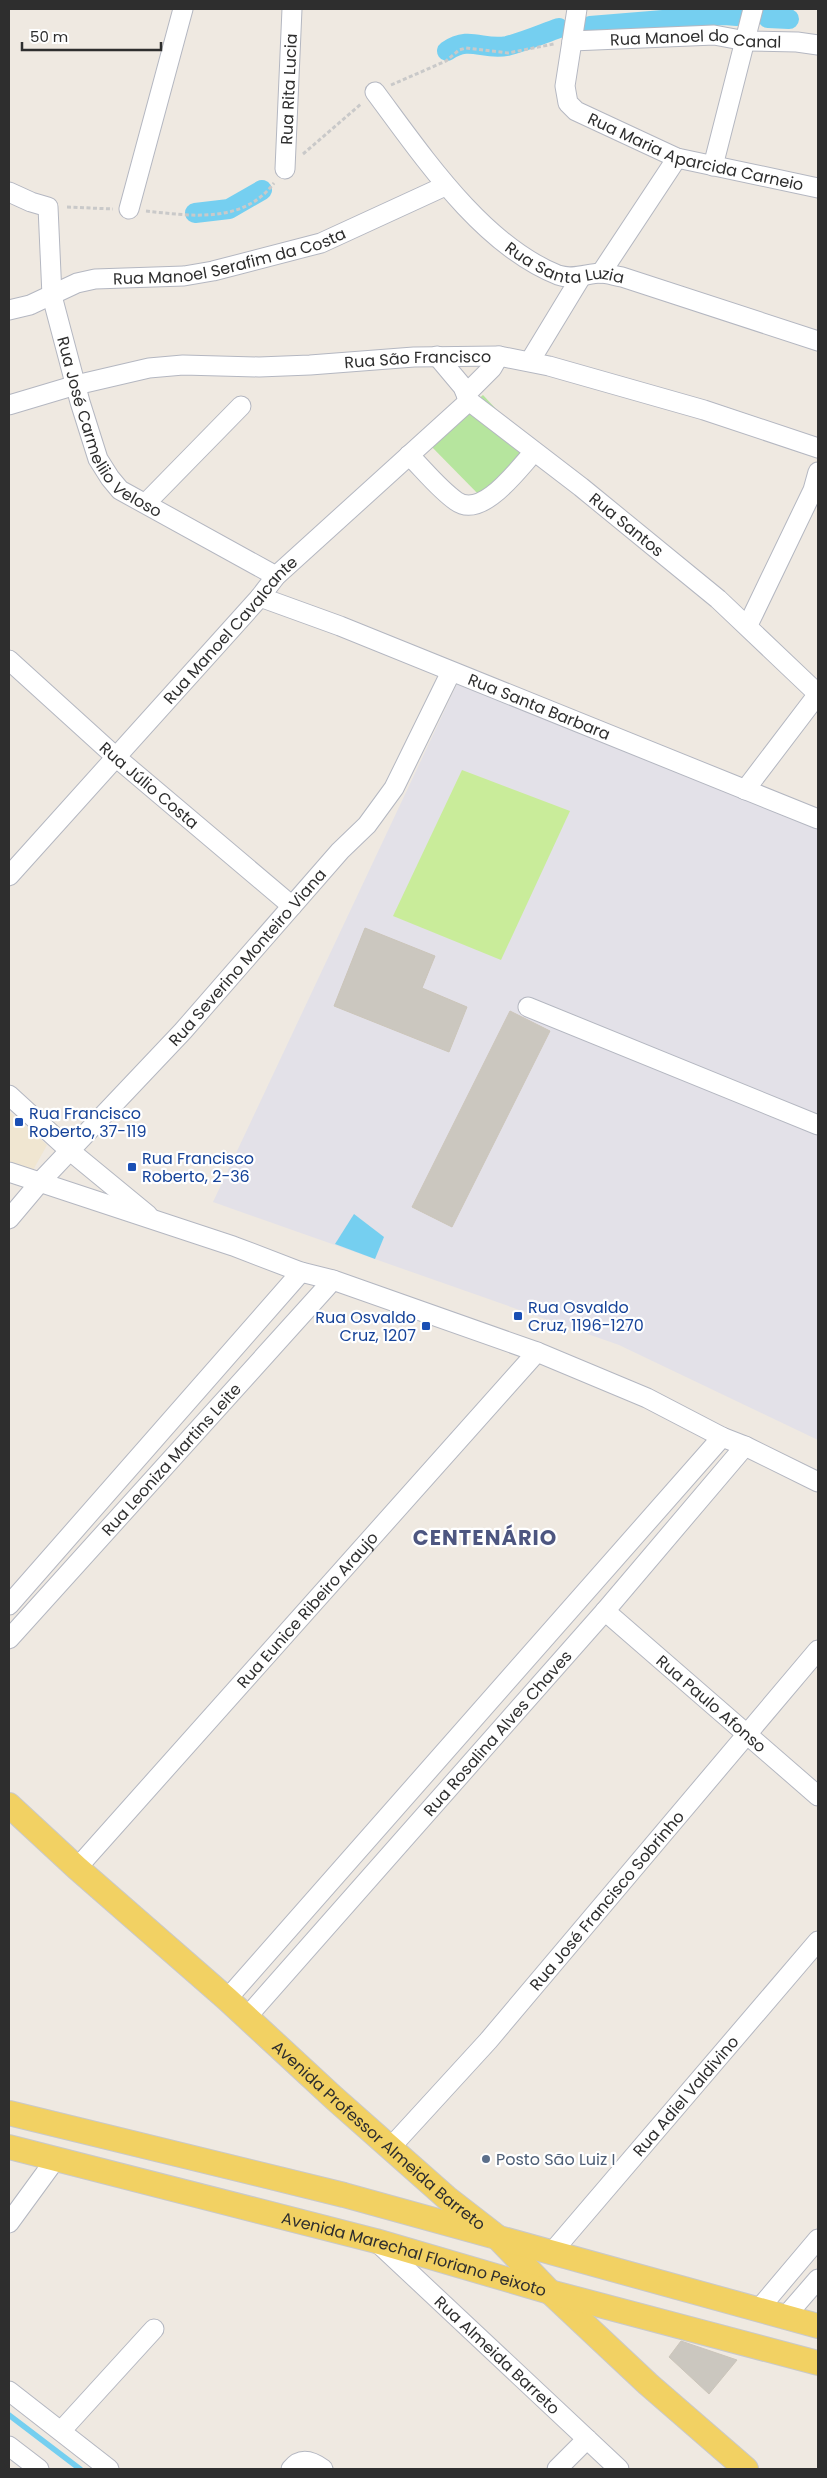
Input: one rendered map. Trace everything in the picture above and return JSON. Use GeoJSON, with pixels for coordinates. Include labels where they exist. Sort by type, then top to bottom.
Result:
{"type":"FeatureCollection","features":[{"type":"Feature","properties":{"kind":"main road","name":"Avenida Professor Almeida Barreto"},"geometry":{"type":"LineString","coordinates":[[9,1805],[76,1868],[227,1999],[390,2148],[496,2236],[550,2292],[648,2384],[746,2469]]}},
{"type":"Feature","properties":{"kind":"main road"},"geometry":{"type":"LineString","coordinates":[[9,2113],[344,2194],[818,2326]]}},
{"type":"Feature","properties":{"kind":"main road","name":"Avenida Marechal Floriano Peixoto"},"geometry":{"type":"LineString","coordinates":[[9,2147],[376,2242],[550,2292],[818,2363]]}},
{"type":"Feature","properties":{"kind":"street"},"geometry":{"type":"LineString","coordinates":[[129,210],[183,9]]}},
{"type":"Feature","properties":{"kind":"street","name":"Rua Rita Lucia"},"geometry":{"type":"LineString","coordinates":[[285,170],[292,9]]}},
{"type":"Feature","properties":{"kind":"street"},"geometry":{"type":"LineString","coordinates":[[572,40],[577,9]]}},
{"type":"Feature","properties":{"kind":"street"},"geometry":{"type":"LineString","coordinates":[[713,166],[753,9]]}},
{"type":"Feature","properties":{"kind":"street","name":"Rua Manoel do Canal"},"geometry":{"type":"LineString","coordinates":[[572,40],[714,35],[746,41],[797,42],[818,45]]}},
{"type":"Feature","properties":{"kind":"street","name":"Rua Maria Aparcida Carneio"},"geometry":{"type":"LineString","coordinates":[[572,40],[565,90],[568,103],[576,111],[677,158],[818,188]]}},
{"type":"Feature","properties":{"kind":"street","name":"Rua Santa Luzia"},"geometry":{"type":"LineString","coordinates":[[375,92],[445,186],[509,245],[522,254],[560,275],[581,277],[601,273],[622,277],[818,341]]}},
{"type":"Feature","properties":{"kind":"street"},"geometry":{"type":"LineString","coordinates":[[601,273],[677,158]]}},
{"type":"Feature","properties":{"kind":"street","name":"Rua Manoel Serafim da Costa"},"geometry":{"type":"LineString","coordinates":[[9,310],[52,296],[77,283],[95,279],[175,276],[213,272],[321,243],[445,186]]}},
{"type":"Feature","properties":{"kind":"street"},"geometry":{"type":"LineString","coordinates":[[9,192],[30,202],[48,207]]}},
{"type":"Feature","properties":{"kind":"street","name":"Rua José Carmeliio Veloso"},"geometry":{"type":"LineString","coordinates":[[48,207],[52,296],[87,426],[102,466],[120,490],[276,576]]}},
{"type":"Feature","properties":{"kind":"street"},"geometry":{"type":"LineString","coordinates":[[530,362],[581,277]]}},
{"type":"Feature","properties":{"kind":"street","name":"Rua São Francisco"},"geometry":{"type":"LineString","coordinates":[[9,405],[76,385],[148,368],[182,364],[259,367],[437,356],[499,356],[530,362],[704,410],[818,448]]}},
{"type":"Feature","properties":{"kind":"street","name":"Rua Santos"},"geometry":{"type":"LineString","coordinates":[[437,356],[454,375],[468,397],[534,452],[668,557],[748,625],[818,694]]}},
{"type":"Feature","properties":{"kind":"street","name":"Rua Manoel Cavalcante"},"geometry":{"type":"LineString","coordinates":[[9,876],[117,758],[260,597],[276,576],[409,455],[468,397],[492,368],[499,356]]}},
{"type":"Feature","properties":{"kind":"street"},"geometry":{"type":"LineString","coordinates":[[146,504],[240,406]]}},
{"type":"Feature","properties":{"kind":"street"},"geometry":{"type":"LineString","coordinates":[[409,455],[455,501],[472,506],[480,504],[500,489],[534,452]]}},
{"type":"Feature","properties":{"kind":"street"},"geometry":{"type":"LineString","coordinates":[[748,625],[813,490],[818,472]]}},
{"type":"Feature","properties":{"kind":"street","name":"Rua Santa Barbara"},"geometry":{"type":"LineString","coordinates":[[260,597],[818,819]]}},
{"type":"Feature","properties":{"kind":"street","name":"Rua Júlio Costa"},"geometry":{"type":"LineString","coordinates":[[9,660],[117,758],[292,906]]}},
{"type":"Feature","properties":{"kind":"street","name":"Rua Severino Monteiro Viana"},"geometry":{"type":"LineString","coordinates":[[9,1219],[40,1181],[183,1031],[340,852],[367,825],[394,788],[451,672]]}},
{"type":"Feature","properties":{"kind":"street"},"geometry":{"type":"LineString","coordinates":[[745,790],[818,694]]}},
{"type":"Feature","properties":{"kind":"street"},"geometry":{"type":"LineString","coordinates":[[528,1007],[818,1126]]}},
{"type":"Feature","properties":{"kind":"street"},"geometry":{"type":"LineString","coordinates":[[9,1096],[69,1150],[156,1222]]}},
{"type":"Feature","properties":{"kind":"street"},"geometry":{"type":"LineString","coordinates":[[9,1172],[233,1246],[301,1272],[333,1280],[538,1352],[647,1398],[722,1438],[745,1446],[818,1482]]}},
{"type":"Feature","properties":{"kind":"street","name":"Rua Leoniza Martins Leite"},"geometry":{"type":"LineString","coordinates":[[9,1605],[301,1272]]}},
{"type":"Feature","properties":{"kind":"street","name":"Rua Leoniza Martins Leite"},"geometry":{"type":"LineString","coordinates":[[9,1639],[333,1280]]}},
{"type":"Feature","properties":{"kind":"street","name":"Rua Eunice Ribeiro Araujo"},"geometry":{"type":"LineString","coordinates":[[76,1868],[538,1352]]}},
{"type":"Feature","properties":{"kind":"street","name":"Rua Rosalina Alves Chaves"},"geometry":{"type":"LineString","coordinates":[[227,1999],[722,1438]]}},
{"type":"Feature","properties":{"kind":"street","name":"Rua Rosalina Alves Chaves"},"geometry":{"type":"LineString","coordinates":[[246,2018],[606,1611],[745,1446]]}},
{"type":"Feature","properties":{"kind":"street","name":"Rua Paulo Afonso"},"geometry":{"type":"LineString","coordinates":[[606,1611],[818,1796]]}},
{"type":"Feature","properties":{"kind":"street","name":"Rua José Francisco Sobrinho"},"geometry":{"type":"LineString","coordinates":[[390,2148],[488,2041],[818,1650]]}},
{"type":"Feature","properties":{"kind":"street","name":"Rua Adiel Valdivino"},"geometry":{"type":"LineString","coordinates":[[553,2251],[818,1941]]}},
{"type":"Feature","properties":{"kind":"street"},"geometry":{"type":"LineString","coordinates":[[9,2222],[55,2160]]}},
{"type":"Feature","properties":{"kind":"street"},"geometry":{"type":"LineString","coordinates":[[758,2310],[818,2239]]}},
{"type":"Feature","properties":{"kind":"street","name":"Rua Almeida Barreto"},"geometry":{"type":"LineString","coordinates":[[376,2242],[619,2469]]}},
{"type":"Feature","properties":{"kind":"street"},"geometry":{"type":"LineString","coordinates":[[786,2317],[818,2279]]}},
{"type":"Feature","properties":{"kind":"street"},"geometry":{"type":"LineString","coordinates":[[61,2431],[154,2329]]}},
{"type":"Feature","properties":{"kind":"street"},"geometry":{"type":"LineString","coordinates":[[9,2391],[109,2469]]}},
{"type":"Feature","properties":{"kind":"street"},"geometry":{"type":"LineString","coordinates":[[557,2469],[587,2439]]}},
{"type":"Feature","properties":{"kind":"street"},"geometry":{"type":"LineString","coordinates":[[9,2446],[39,2469]]}},
{"type":"Feature","properties":{"kind":"street"},"geometry":{"type":"LineString","coordinates":[[292,2468],[302,2461],[309,2461],[323,2469]]}},
{"type":"Feature","properties":{"kind":"path"},"geometry":{"type":"LineString","coordinates":[[48,207],[129,210],[196,216],[229,213],[265,195],[285,170],[375,92],[446,61],[459,50],[466,48],[508,52],[572,40]]}},
{"type":"Feature","properties":{"kind":"shaded area"},"geometry":{"type":"Polygon","coordinates":[[[457,684],[818,828],[818,1440],[619,1345],[213,1202],[457,684]]]}},
{"type":"Feature","properties":{"kind":"shaded area"},"geometry":{"type":"Polygon","coordinates":[[[9,1111],[47,1145],[32,1172],[9,1165],[9,1111]]]}},
{"type":"Feature","properties":{"kind":"green space"},"geometry":{"type":"Polygon","coordinates":[[[483,395],[534,450],[484,500],[427,442],[483,395]]]}},
{"type":"Feature","properties":{"kind":"green space"},"geometry":{"type":"Polygon","coordinates":[[[462,770],[570,811],[501,960],[393,916],[462,770]]]}},
{"type":"Feature","properties":{"kind":"water"},"geometry":{"type":"Polygon","coordinates":[[[354,1214],[384,1237],[375,1259],[335,1244],[354,1214]]]}},
{"type":"Feature","properties":{"kind":"building"},"geometry":{"type":"Polygon","coordinates":[[[365,928],[435,956],[422,988],[467,1007],[449,1052],[334,1006],[365,928]]]}},
{"type":"Feature","properties":{"kind":"building"},"geometry":{"type":"Polygon","coordinates":[[[510,1011],[550,1031],[452,1227],[412,1207],[510,1011]]]}},
{"type":"Feature","properties":{"kind":"building"},"geometry":{"type":"Polygon","coordinates":[[[681,2341],[737,2360],[709,2394],[669,2357],[681,2341]]]}},
{"type":"Feature","properties":{"kind":"waterway"},"geometry":{"type":"LineString","coordinates":[[590,26],[724,15],[737,16]]}},
{"type":"Feature","properties":{"kind":"waterway"},"geometry":{"type":"LineString","coordinates":[[768,18],[789,19]]}},
{"type":"Feature","properties":{"kind":"waterway"},"geometry":{"type":"LineString","coordinates":[[447,51],[463,44],[491,47],[507,46],[559,28]]}},
{"type":"Feature","properties":{"kind":"waterway"},"geometry":{"type":"LineString","coordinates":[[195,213],[229,209],[262,190]]}},
{"type":"Feature","properties":{"kind":"waterway"},"geometry":{"type":"LineString","coordinates":[[9,2415],[80,2469]]}},
{"type":"Feature","properties":{"kind":"place","name":"Rua Francisco Roberto, 37-119"},"geometry":{"type":"Point","coordinates":[19,1122]}},
{"type":"Feature","properties":{"kind":"place","name":"Rua Francisco Roberto, 2-36"},"geometry":{"type":"Point","coordinates":[132,1167]}},
{"type":"Feature","properties":{"kind":"place","name":"Rua Osvaldo Cruz, 1196-1270"},"geometry":{"type":"Point","coordinates":[518,1316]}},
{"type":"Feature","properties":{"kind":"place","name":"Rua Osvaldo Cruz, 1207"},"geometry":{"type":"Point","coordinates":[426,1326]}},
{"type":"Feature","properties":{"kind":"place","name":"Posto São Luiz I"},"geometry":{"type":"Point","coordinates":[486,2159]}},
{"type":"Feature","properties":{"kind":"district","name":"CENTENÁRIO"},"geometry":{"type":"Point","coordinates":[485,1538]}}]}
